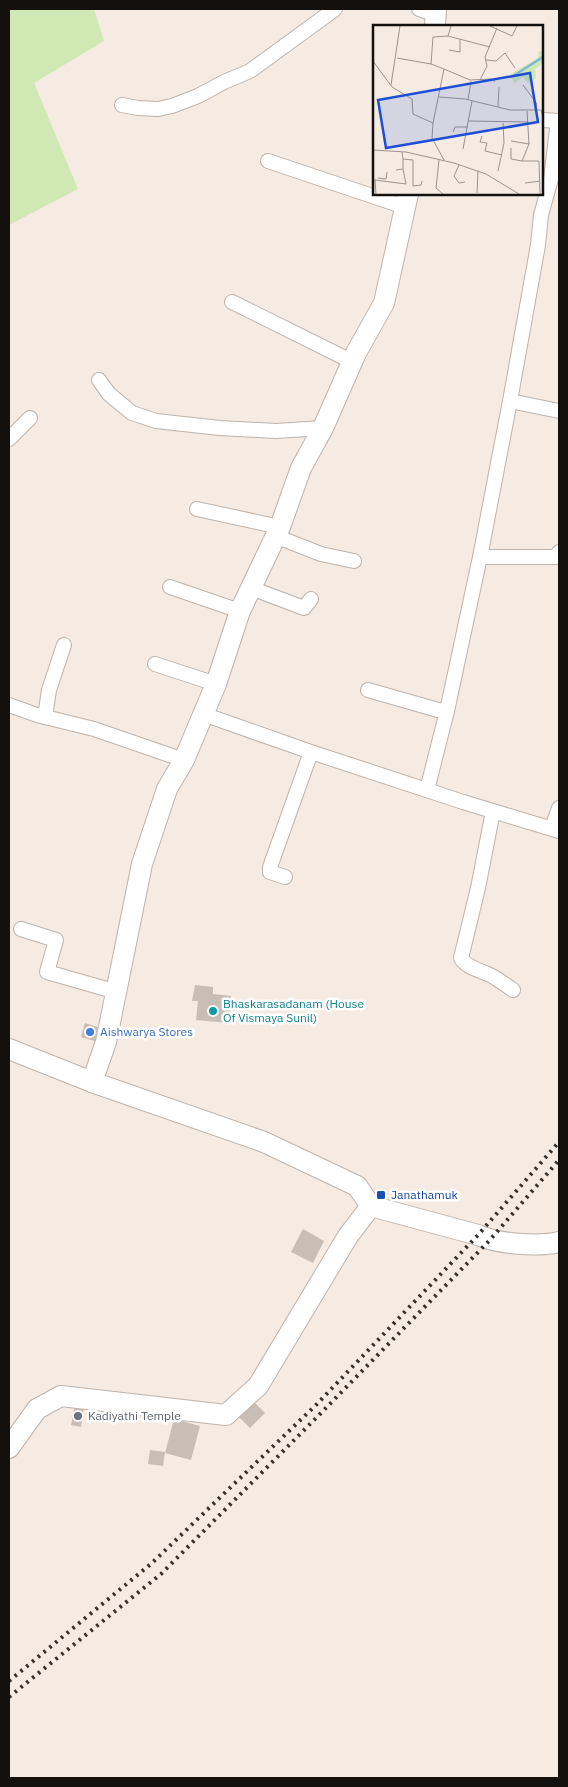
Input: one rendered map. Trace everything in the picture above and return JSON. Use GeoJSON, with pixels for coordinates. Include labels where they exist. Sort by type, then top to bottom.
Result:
{"type":"FeatureCollection","features":[{"type":"Feature","properties":{"kind":"main road"},"geometry":{"type":"LineString","coordinates":[[92,1082],[106,1042],[142,864],[167,789],[184,760],[216,684],[240,611],[277,532],[301,468],[323,428],[356,353],[384,303],[407,200]]}},
{"type":"Feature","properties":{"kind":"main road"},"geometry":{"type":"LineString","coordinates":[[9,1049],[92,1082],[264,1142],[357,1186],[371,1206],[489,1240],[547,1245],[559,1242]]}},
{"type":"Feature","properties":{"kind":"main road"},"geometry":{"type":"LineString","coordinates":[[9,1448],[37,1409],[61,1396],[226,1415],[258,1386],[348,1236],[371,1206]]}},
{"type":"Feature","properties":{"kind":"street"},"geometry":{"type":"LineString","coordinates":[[122,105],[158,109],[198,96],[250,71],[335,9]]}},
{"type":"Feature","properties":{"kind":"street"},"geometry":{"type":"LineString","coordinates":[[427,790],[447,711],[480,557],[538,245],[541,215],[550,179],[558,121],[543,120]]}},
{"type":"Feature","properties":{"kind":"street"},"geometry":{"type":"LineString","coordinates":[[268,161],[373,190]]}},
{"type":"Feature","properties":{"kind":"street"},"geometry":{"type":"LineString","coordinates":[[389,195],[407,200]]}},
{"type":"Feature","properties":{"kind":"street"},"geometry":{"type":"LineString","coordinates":[[232,302],[353,362]]}},
{"type":"Feature","properties":{"kind":"street"},"geometry":{"type":"LineString","coordinates":[[99,380],[109,394],[132,413],[156,421],[220,428],[276,431],[323,428]]}},
{"type":"Feature","properties":{"kind":"street"},"geometry":{"type":"LineString","coordinates":[[510,401],[559,411]]}},
{"type":"Feature","properties":{"kind":"street"},"geometry":{"type":"LineString","coordinates":[[9,439],[30,418]]}},
{"type":"Feature","properties":{"kind":"street"},"geometry":{"type":"LineString","coordinates":[[197,509],[277,532],[321,554],[354,561]]}},
{"type":"Feature","properties":{"kind":"street"},"geometry":{"type":"LineString","coordinates":[[480,557],[556,557],[559,552]]}},
{"type":"Feature","properties":{"kind":"street"},"geometry":{"type":"LineString","coordinates":[[170,587],[240,611]]}},
{"type":"Feature","properties":{"kind":"street"},"geometry":{"type":"LineString","coordinates":[[251,588],[304,608],[311,600]]}},
{"type":"Feature","properties":{"kind":"street"},"geometry":{"type":"LineString","coordinates":[[45,717],[49,690],[64,645]]}},
{"type":"Feature","properties":{"kind":"street"},"geometry":{"type":"LineString","coordinates":[[156,664],[216,684]]}},
{"type":"Feature","properties":{"kind":"street"},"geometry":{"type":"LineString","coordinates":[[368,690],[447,711]]}},
{"type":"Feature","properties":{"kind":"street"},"geometry":{"type":"LineString","coordinates":[[9,705],[45,717],[94,729],[184,760]]}},
{"type":"Feature","properties":{"kind":"street"},"geometry":{"type":"LineString","coordinates":[[203,714],[310,752],[493,811],[556,829],[559,808]]}},
{"type":"Feature","properties":{"kind":"street"},"geometry":{"type":"LineString","coordinates":[[285,877],[270,872],[270,867],[310,752]]}},
{"type":"Feature","properties":{"kind":"street"},"geometry":{"type":"LineString","coordinates":[[493,811],[478,888],[461,958],[462,961],[492,976],[512,990]]}},
{"type":"Feature","properties":{"kind":"street"},"geometry":{"type":"LineString","coordinates":[[21,929],[56,940],[47,972],[117,992]]}},
{"type":"Feature","properties":{"kind":"green space"},"geometry":{"type":"Polygon","coordinates":[[[9,9],[94,9],[104,41],[34,83],[78,189],[9,225],[9,9]]]}},
{"type":"Feature","properties":{"kind":"building","name":"Bhaskarasadanam (House Of Vismaya Sunil)"},"geometry":{"type":"Polygon","coordinates":[[[195,985],[213,987],[213,994],[231,996],[228,1023],[196,1020],[198,1001],[192,1001],[195,985]]]}},
{"type":"Feature","properties":{"kind":"building","name":"Aishwarya Stores"},"geometry":{"type":"Polygon","coordinates":[[[85,1023],[98,1027],[95,1041],[81,1037],[85,1023]]]}},
{"type":"Feature","properties":{"kind":"building"},"geometry":{"type":"Polygon","coordinates":[[[303,1229],[324,1241],[313,1263],[291,1252],[303,1229]]]}},
{"type":"Feature","properties":{"kind":"building"},"geometry":{"type":"Polygon","coordinates":[[[252,1400],[265,1413],[250,1428],[237,1415],[252,1400]]]}},
{"type":"Feature","properties":{"kind":"building","name":"Kadiyathi Temple"},"geometry":{"type":"Polygon","coordinates":[[[75,1405],[84,1407],[81,1427],[71,1425],[75,1405]]]}},
{"type":"Feature","properties":{"kind":"building"},"geometry":{"type":"Polygon","coordinates":[[[174,1419],[200,1426],[191,1460],[165,1453],[174,1419]]]}},
{"type":"Feature","properties":{"kind":"building"},"geometry":{"type":"Polygon","coordinates":[[[150,1450],[165,1452],[163,1466],[148,1464],[150,1450]]]}},
{"type":"Feature","properties":{"kind":"railway"},"geometry":{"type":"LineString","coordinates":[[9,1681],[152,1563],[317,1404],[478,1235],[559,1142]]}},
{"type":"Feature","properties":{"kind":"railway"},"geometry":{"type":"LineString","coordinates":[[9,1697],[161,1574],[489,1241],[559,1160]]}},
{"type":"Feature","properties":{"kind":"place","name":"Bhaskarasadanam (House Of Vismaya Sunil)"},"geometry":{"type":"Point","coordinates":[213,1011]}},
{"type":"Feature","properties":{"kind":"place","name":"Aishwarya Stores"},"geometry":{"type":"Point","coordinates":[90,1032]}},
{"type":"Feature","properties":{"kind":"place","name":"Janathamuk"},"geometry":{"type":"Point","coordinates":[381,1195]}},
{"type":"Feature","properties":{"kind":"place","name":"Kadiyathi Temple"},"geometry":{"type":"Point","coordinates":[78,1416]}}]}
